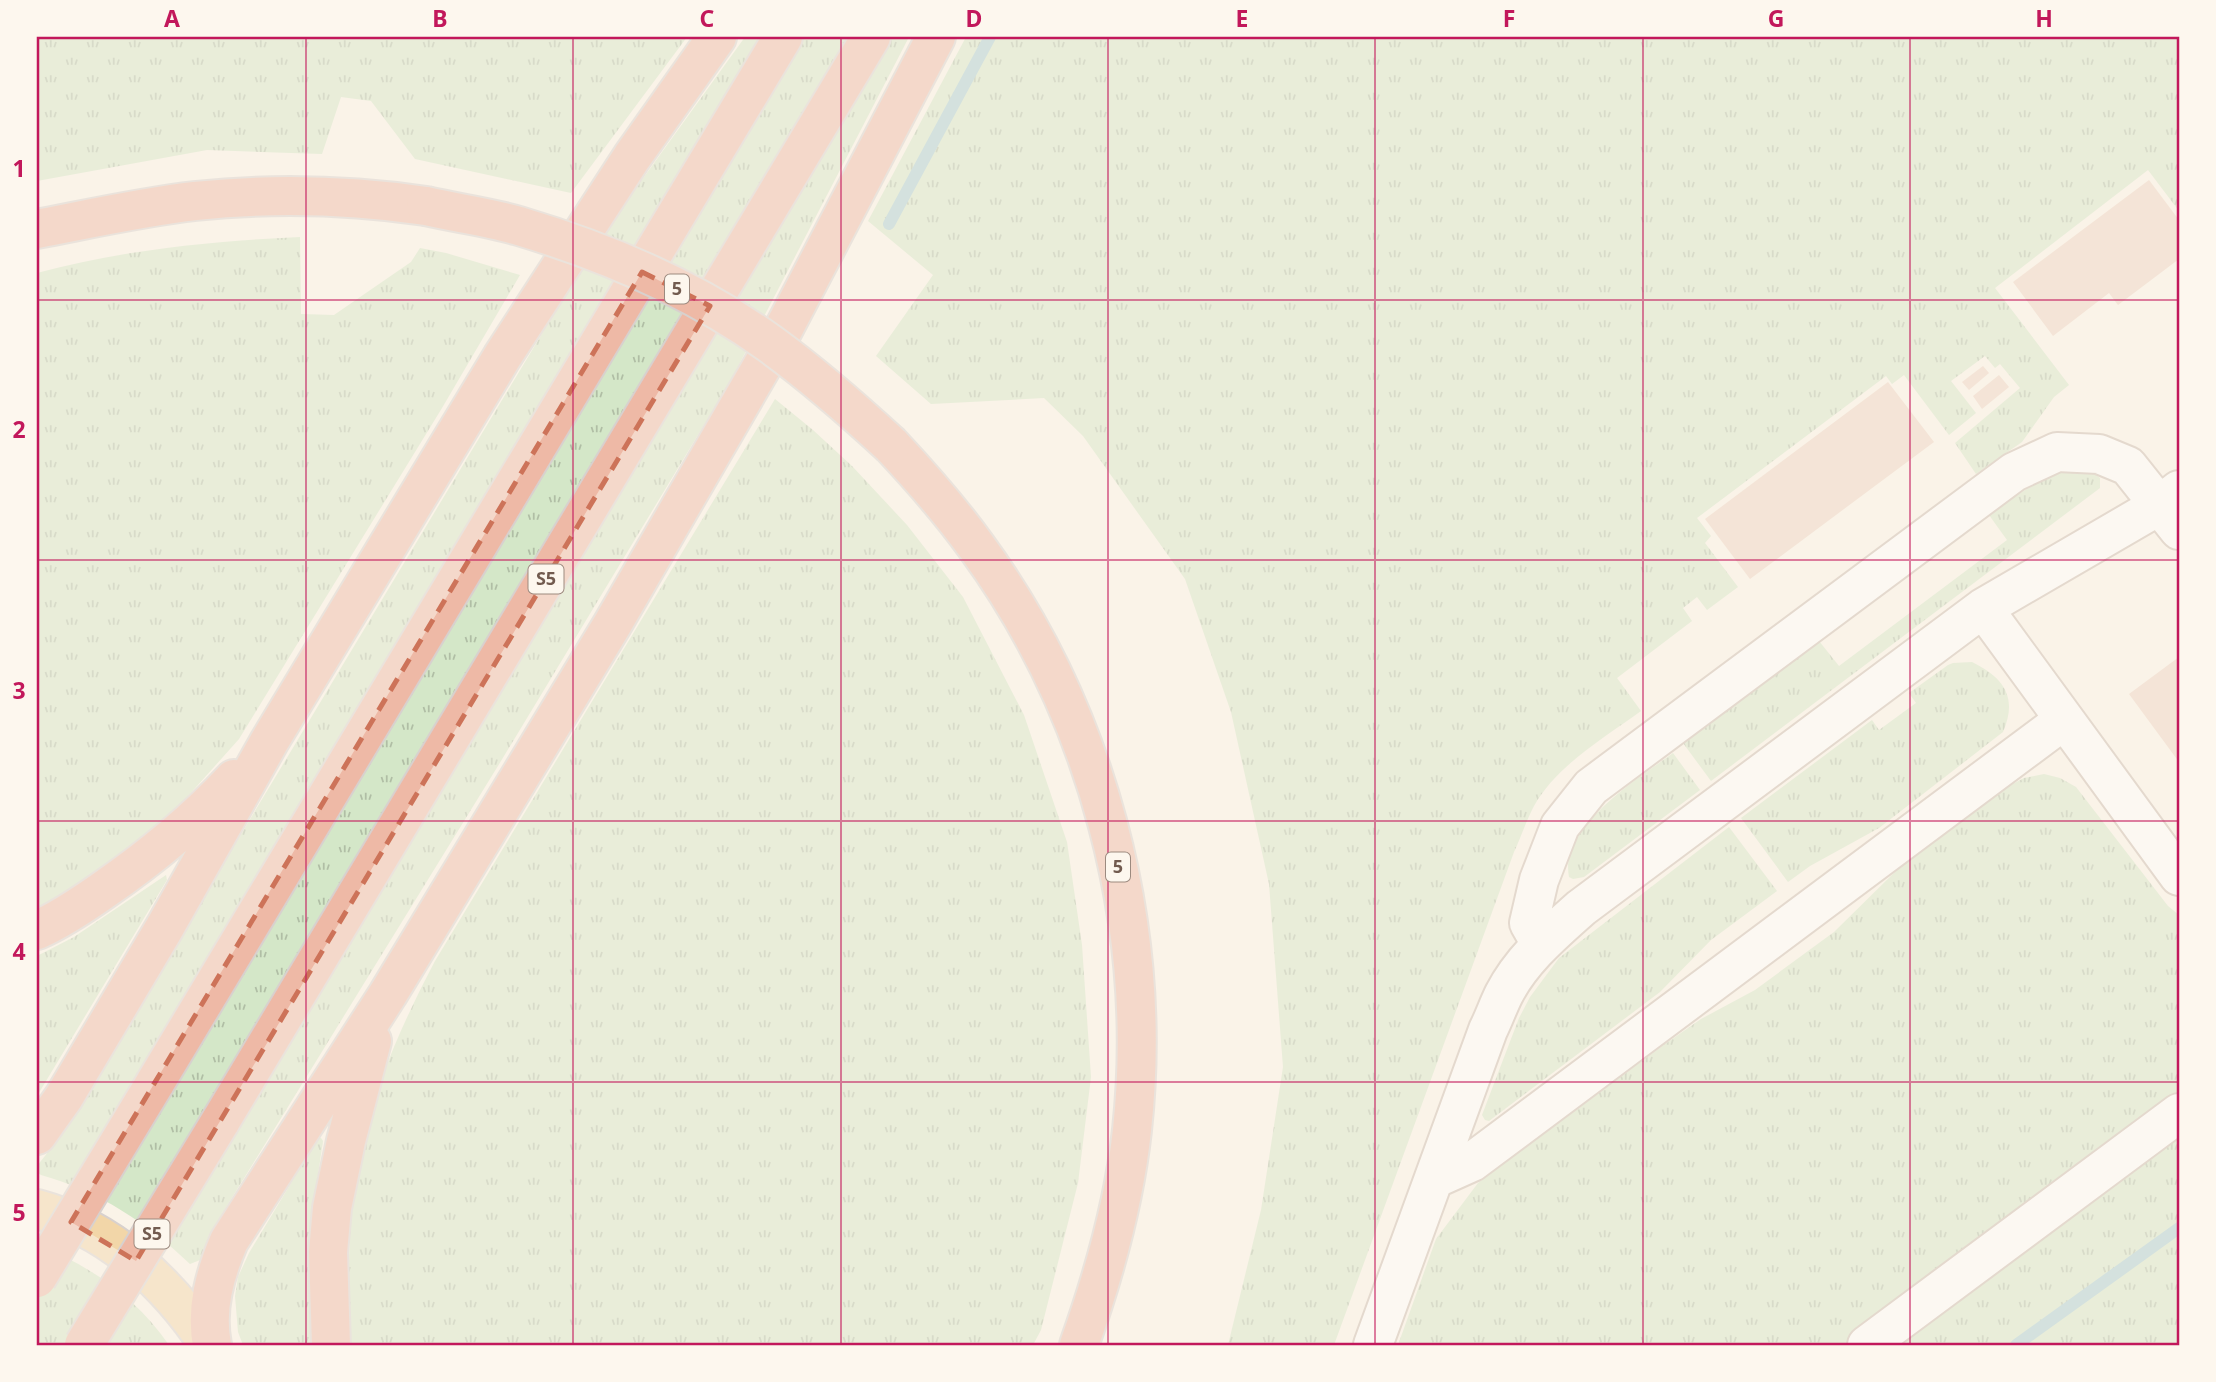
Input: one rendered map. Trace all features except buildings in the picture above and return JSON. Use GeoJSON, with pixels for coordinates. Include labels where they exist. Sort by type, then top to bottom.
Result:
{"type":"FeatureCollection","features":[{"type":"Feature","properties":{"kind":"highway"},"geometry":{"type":"LineString","coordinates":[[37,1135],[64,1097],[159,939],[269,742],[502,357],[632,157],[717,37]]}},
{"type":"Feature","properties":{"kind":"highway"},"geometry":{"type":"LineString","coordinates":[[37,1278],[783,37]]}},
{"type":"Feature","properties":{"kind":"highway","name":"S5"},"geometry":{"type":"LineString","coordinates":[[84,1345],[871,37]]}},
{"type":"Feature","properties":{"kind":"highway"},"geometry":{"type":"LineString","coordinates":[[210,1345],[208,1327],[211,1297],[229,1241],[388,994],[612,625],[762,366],[936,37]]}},
{"type":"Feature","properties":{"kind":"highway","name":"5"},"geometry":{"type":"LineString","coordinates":[[37,229],[145,208],[197,201],[271,197],[387,201],[426,206],[518,226],[651,276],[710,307],[767,342],[839,398],[891,445],[930,487],[977,547],[1028,627],[1065,699],[1084,748],[1119,870],[1131,947],[1136,1024],[1137,1059],[1132,1131],[1119,1214],[1109,1254],[1079,1345]]}},
{"type":"Feature","properties":{"kind":"highway"},"geometry":{"type":"LineString","coordinates":[[37,930],[85,902],[173,839],[269,742]]}},
{"type":"Feature","properties":{"kind":"highway"},"geometry":{"type":"LineString","coordinates":[[331,1345],[328,1252],[332,1209],[370,1047],[388,994]]}},
{"type":"Feature","properties":{"kind":"main road"},"geometry":{"type":"LineString","coordinates":[[37,1209],[90,1230],[130,1255],[160,1282],[190,1315],[210,1345]]}},
{"type":"Feature","properties":{"kind":"lane"},"geometry":{"type":"LineString","coordinates":[[1373,1345],[1504,994],[1522,966],[1541,944],[1581,908],[1983,608],[2173,508],[2128,466],[2099,454],[2057,452],[2014,472],[1591,787],[1560,826],[1539,880],[1529,923],[1541,944]]}},
{"type":"Feature","properties":{"kind":"lane"},"geometry":{"type":"LineString","coordinates":[[1983,608],[2179,876]]}},
{"type":"Feature","properties":{"kind":"lane"},"geometry":{"type":"LineString","coordinates":[[1434,1179],[1472,1162],[2064,720]]}},
{"type":"Feature","properties":{"kind":"lane"},"geometry":{"type":"LineString","coordinates":[[1867,1345],[2179,1113]]}},
{"type":"Feature","properties":{"kind":"highlighted area"},"geometry":{"type":"Polygon","coordinates":[[[642,272],[710,306],[136,1261],[71,1222],[642,272]]]}},
{"type":"Feature","properties":{"kind":"green space"},"geometry":{"type":"Polygon","coordinates":[[[37,37],[687,37],[571,193],[415,159],[371,101],[341,97],[322,154],[207,150],[37,181],[37,37]]]}},
{"type":"Feature","properties":{"kind":"green space"},"geometry":{"type":"Polygon","coordinates":[[[745,37],[909,37],[730,382],[501,761],[209,1235],[200,1260],[190,1264],[157,1235],[121,1210],[83,1190],[41,1175],[37,1166],[71,1123],[74,1112],[561,302],[636,188],[745,37]]]}},
{"type":"Feature","properties":{"kind":"green space"},"geometry":{"type":"Polygon","coordinates":[[[966,37],[2179,37],[2179,211],[2148,170],[1995,288],[2069,385],[2054,397],[2022,442],[1976,474],[1955,443],[2020,388],[2000,364],[1995,368],[1985,356],[1951,381],[1976,413],[1949,435],[1904,375],[1892,384],[1886,376],[1697,518],[1711,536],[1705,543],[1738,587],[1707,610],[1697,597],[1683,608],[1692,621],[1617,678],[1641,711],[1568,765],[1534,806],[1514,852],[1334,1345],[1228,1345],[1261,1210],[1283,1067],[1269,884],[1231,712],[1185,579],[1083,436],[1044,398],[931,404],[876,356],[933,275],[868,221],[966,37]]]}},
{"type":"Feature","properties":{"kind":"green space"},"geometry":{"type":"Polygon","coordinates":[[[300,237],[301,314],[334,315],[411,262],[420,248],[520,275],[442,408],[239,739],[181,804],[107,868],[73,890],[37,908],[37,273],[102,258],[167,248],[300,237]]]}},
{"type":"Feature","properties":{"kind":"green space"},"geometry":{"type":"Polygon","coordinates":[[[775,399],[852,466],[907,525],[963,597],[1024,715],[1067,842],[1082,945],[1091,1077],[1078,1183],[1041,1330],[1033,1345],[351,1345],[349,1241],[357,1164],[377,1093],[403,1026],[435,961],[775,399]]]}},
{"type":"Feature","properties":{"kind":"green space"},"geometry":{"type":"Polygon","coordinates":[[[2067,471],[2095,474],[2100,478],[2100,488],[1711,781],[1683,743],[1819,641],[1839,666],[2007,540],[1989,515],[2036,484],[2067,471]]]}},
{"type":"Feature","properties":{"kind":"green space"},"geometry":{"type":"Polygon","coordinates":[[[1972,662],[1992,675],[2005,690],[2009,709],[2003,732],[1879,828],[1810,866],[1788,882],[1741,818],[1872,720],[1879,730],[1916,703],[1909,693],[1948,665],[1972,662]]]}},
{"type":"Feature","properties":{"kind":"green space"},"geometry":{"type":"Polygon","coordinates":[[[1673,753],[1700,790],[1584,877],[1569,877],[1569,858],[1576,840],[1589,822],[1623,790],[1673,753]]]}},
{"type":"Feature","properties":{"kind":"green space"},"geometry":{"type":"Polygon","coordinates":[[[2044,774],[2060,778],[2076,787],[2168,906],[2179,915],[2179,1092],[1843,1345],[1398,1345],[1436,1239],[1478,1183],[1665,1044],[1701,1019],[1755,990],[1834,932],[1901,866],[2005,788],[2024,778],[2044,774]]]}},
{"type":"Feature","properties":{"kind":"green space"},"geometry":{"type":"Polygon","coordinates":[[[1729,827],[1777,891],[1711,940],[1660,992],[1489,1121],[1485,1120],[1482,1115],[1519,1018],[1530,997],[1559,958],[1729,827]]]}},
{"type":"Feature","properties":{"kind":"green space"},"geometry":{"type":"Polygon","coordinates":[[[166,875],[167,880],[37,1096],[37,956],[74,937],[166,875]]]}},
{"type":"Feature","properties":{"kind":"green space"},"geometry":{"type":"Polygon","coordinates":[[[2179,1133],[2179,1345],[1899,1345],[2179,1133]]]}},
{"type":"Feature","properties":{"kind":"green space"},"geometry":{"type":"Polygon","coordinates":[[[318,1138],[323,1141],[309,1236],[311,1345],[243,1345],[238,1332],[235,1296],[238,1277],[249,1253],[318,1138]]]}},
{"type":"Feature","properties":{"kind":"green space"},"geometry":{"type":"Polygon","coordinates":[[[37,1244],[94,1273],[127,1298],[169,1345],[37,1345],[37,1244]]]}},
{"type":"Feature","properties":{"kind":"waterway"},"geometry":{"type":"LineString","coordinates":[[889,224],[990,37]]}},
{"type":"Feature","properties":{"kind":"waterway"},"geometry":{"type":"LineString","coordinates":[[2016,1345],[2179,1228]]}}]}
